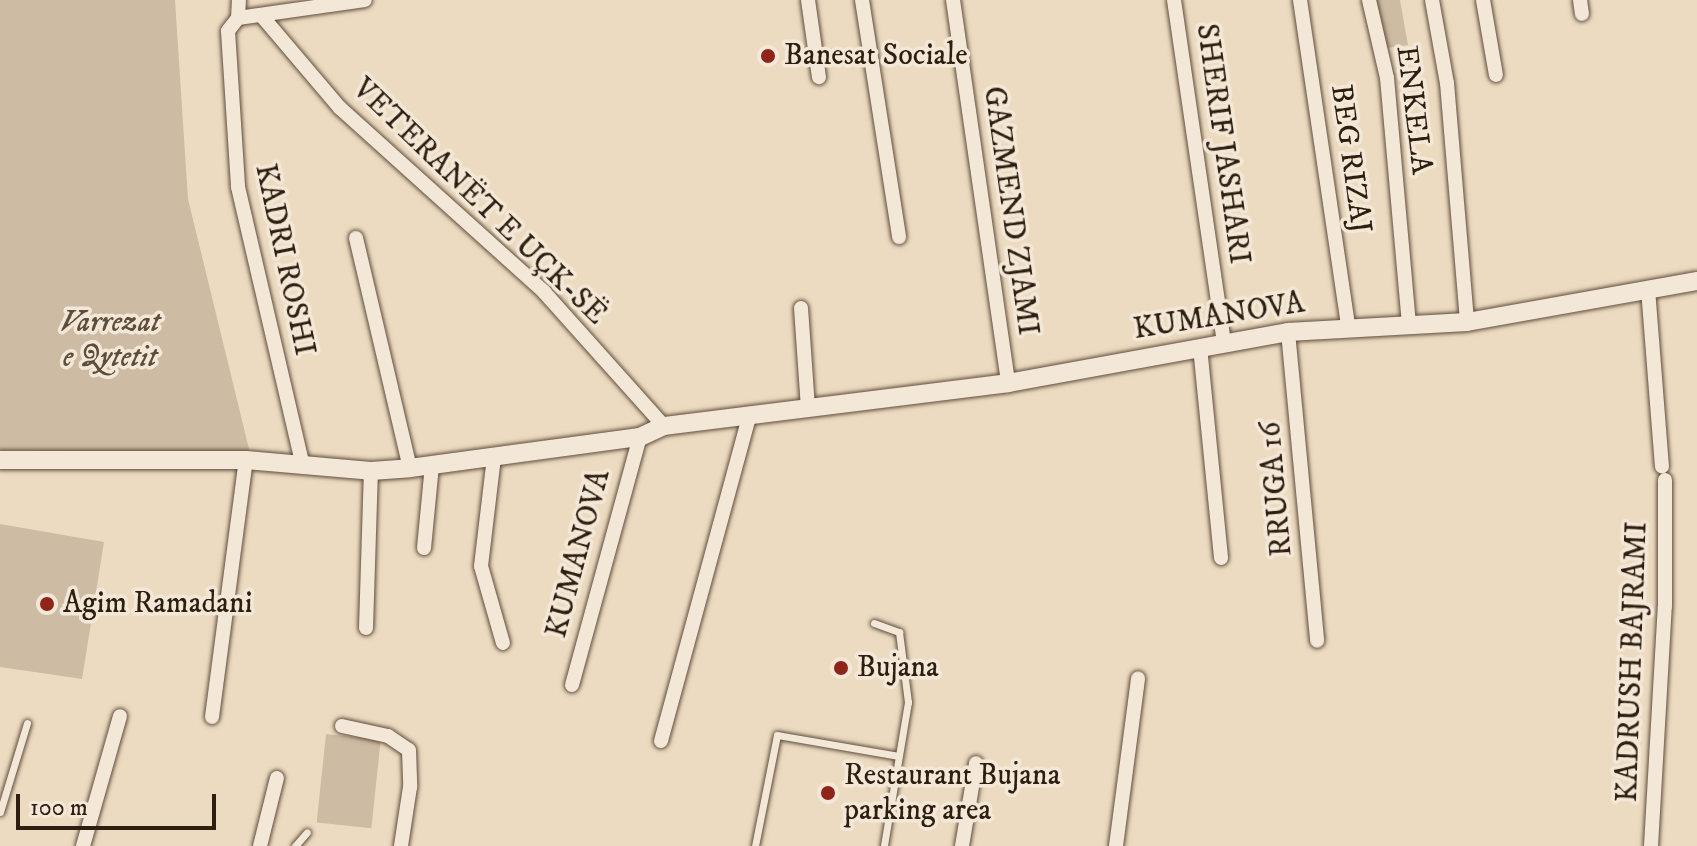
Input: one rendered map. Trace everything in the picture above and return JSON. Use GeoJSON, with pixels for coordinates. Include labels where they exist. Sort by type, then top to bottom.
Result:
{"type":"FeatureCollection","features":[{"type":"Feature","properties":{"kind":"main road","name":"KUMANOVA"},"geometry":{"type":"LineString","coordinates":[[0,460],[246,460],[371,471],[410,468],[640,437],[664,426],[1008,383],[1288,332],[1348,325],[1467,322],[1697,281]]}},
{"type":"Feature","properties":{"kind":"street","name":"KADRI ROSHI"},"geometry":{"type":"LineString","coordinates":[[239,0],[238,18],[228,31],[238,187],[303,466]]}},
{"type":"Feature","properties":{"kind":"street"},"geometry":{"type":"LineString","coordinates":[[238,18],[365,0]]}},
{"type":"Feature","properties":{"kind":"street"},"geometry":{"type":"LineString","coordinates":[[808,0],[819,77]]}},
{"type":"Feature","properties":{"kind":"street"},"geometry":{"type":"LineString","coordinates":[[862,0],[899,237]]}},
{"type":"Feature","properties":{"kind":"street","name":"GAZMEND ZJAMI"},"geometry":{"type":"LineString","coordinates":[[953,0],[1008,383]]}},
{"type":"Feature","properties":{"kind":"street","name":"SHERIF JASHARI"},"geometry":{"type":"LineString","coordinates":[[1174,0],[1224,343]]}},
{"type":"Feature","properties":{"kind":"street","name":"BEG RIZAJ"},"geometry":{"type":"LineString","coordinates":[[1300,0],[1348,325]]}},
{"type":"Feature","properties":{"kind":"street","name":"ENKELA"},"geometry":{"type":"LineString","coordinates":[[1369,0],[1387,78],[1409,324]]}},
{"type":"Feature","properties":{"kind":"street"},"geometry":{"type":"LineString","coordinates":[[1432,0],[1447,83],[1467,322]]}},
{"type":"Feature","properties":{"kind":"street"},"geometry":{"type":"LineString","coordinates":[[1483,0],[1496,75]]}},
{"type":"Feature","properties":{"kind":"street","name":"VETERANËT E UÇK-SË"},"geometry":{"type":"LineString","coordinates":[[261,15],[340,108],[544,292],[664,426]]}},
{"type":"Feature","properties":{"kind":"street"},"geometry":{"type":"LineString","coordinates":[[356,238],[410,468]]}},
{"type":"Feature","properties":{"kind":"street","name":"KADRUSH BAJRAMI"},"geometry":{"type":"LineString","coordinates":[[1648,289],[1664,473],[1665,606],[1651,846]]}},
{"type":"Feature","properties":{"kind":"street"},"geometry":{"type":"LineString","coordinates":[[801,308],[808,407]]}},
{"type":"Feature","properties":{"kind":"street","name":"RRUGA 16"},"geometry":{"type":"LineString","coordinates":[[1288,332],[1317,641]]}},
{"type":"Feature","properties":{"kind":"street"},"geometry":{"type":"LineString","coordinates":[[1200,347],[1221,558]]}},
{"type":"Feature","properties":{"kind":"street"},"geometry":{"type":"LineString","coordinates":[[661,741],[750,414]]}},
{"type":"Feature","properties":{"kind":"street","name":"KUMANOVA"},"geometry":{"type":"LineString","coordinates":[[572,685],[640,437]]}},
{"type":"Feature","properties":{"kind":"street","name":"KUMANOVA"},"geometry":{"type":"LineString","coordinates":[[494,457],[481,566],[503,643]]}},
{"type":"Feature","properties":{"kind":"street"},"geometry":{"type":"LineString","coordinates":[[212,717],[246,460]]}},
{"type":"Feature","properties":{"kind":"street"},"geometry":{"type":"LineString","coordinates":[[424,548],[432,465]]}},
{"type":"Feature","properties":{"kind":"street"},"geometry":{"type":"LineString","coordinates":[[366,628],[371,471]]}},
{"type":"Feature","properties":{"kind":"street"},"geometry":{"type":"LineString","coordinates":[[1116,846],[1138,678]]}},
{"type":"Feature","properties":{"kind":"street"},"geometry":{"type":"LineString","coordinates":[[83,846],[120,716]]}},
{"type":"Feature","properties":{"kind":"street"},"geometry":{"type":"LineString","coordinates":[[342,726],[388,736],[409,750],[410,787],[401,846]]}},
{"type":"Feature","properties":{"kind":"street"},"geometry":{"type":"LineString","coordinates":[[962,846],[976,763]]}},
{"type":"Feature","properties":{"kind":"street"},"geometry":{"type":"LineString","coordinates":[[260,846],[277,778]]}},
{"type":"Feature","properties":{"kind":"lane"},"geometry":{"type":"LineString","coordinates":[[874,623],[899,632],[908,702],[884,846]]}},
{"type":"Feature","properties":{"kind":"lane"},"geometry":{"type":"LineString","coordinates":[[0,812],[27,723]]}},
{"type":"Feature","properties":{"kind":"lane"},"geometry":{"type":"LineString","coordinates":[[755,846],[777,735],[898,756]]}},
{"type":"Feature","properties":{"kind":"lane"},"geometry":{"type":"LineString","coordinates":[[295,846],[307,832]]}},
{"type":"Feature","properties":{"kind":"green space","name":"Varrezat e Qytetit"},"geometry":{"type":"Polygon","coordinates":[[[0,0],[175,0],[188,199],[250,453],[0,450],[0,0]]]}},
{"type":"Feature","properties":{"kind":"green space"},"geometry":{"type":"Polygon","coordinates":[[[1375,0],[1400,0],[1408,45],[1387,48],[1375,0]]]}},
{"type":"Feature","properties":{"kind":"green space","name":"Agim Ramadani"},"geometry":{"type":"Polygon","coordinates":[[[0,524],[104,542],[82,679],[0,667],[0,524]]]}},
{"type":"Feature","properties":{"kind":"green space"},"geometry":{"type":"Polygon","coordinates":[[[326,734],[381,740],[371,828],[317,823],[326,734]]]}},
{"type":"Feature","properties":{"kind":"place","name":"Banesat Sociale"},"geometry":{"type":"Point","coordinates":[768,56]}},
{"type":"Feature","properties":{"kind":"place","name":"Agim Ramadani"},"geometry":{"type":"Point","coordinates":[47,604]}},
{"type":"Feature","properties":{"kind":"place","name":"Bujana"},"geometry":{"type":"Point","coordinates":[841,668]}},
{"type":"Feature","properties":{"kind":"place","name":"Restaurant Bujana parking area"},"geometry":{"type":"Point","coordinates":[828,793]}}]}
